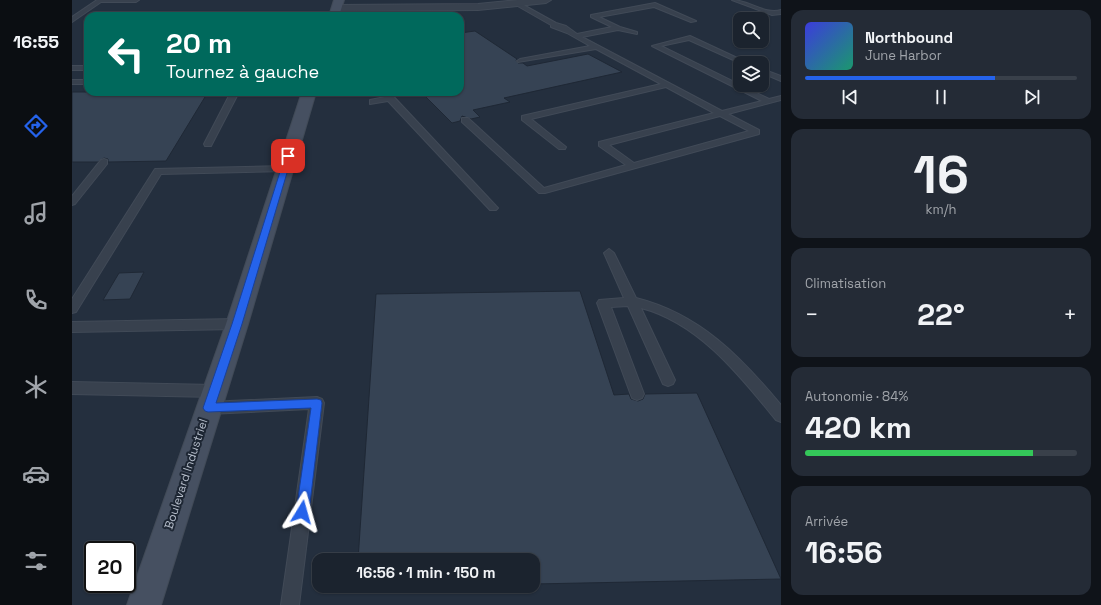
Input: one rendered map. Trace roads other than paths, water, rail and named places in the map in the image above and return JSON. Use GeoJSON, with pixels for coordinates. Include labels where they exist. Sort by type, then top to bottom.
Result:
{"type":"FeatureCollection","features":[{"type":"Feature","properties":{"kind":"street"},"geometry":{"type":"LineString","coordinates":[[336,8],[473,7],[546,0]]}},
{"type":"Feature","properties":{"kind":"street","name":"Boulevard Industriel"},"geometry":{"type":"LineString","coordinates":[[144,605],[237,324],[308,96]]}},
{"type":"Feature","properties":{"kind":"lane"},"geometry":{"type":"LineString","coordinates":[[72,20],[100,0],[136,0]]}},
{"type":"Feature","properties":{"kind":"lane"},"geometry":{"type":"LineString","coordinates":[[736,0],[774,14],[781,12]]}},
{"type":"Feature","properties":{"kind":"lane"},"geometry":{"type":"LineString","coordinates":[[465,120],[542,191],[756,132],[569,32],[553,26],[554,24],[523,2]]}},
{"type":"Feature","properties":{"kind":"lane"},"geometry":{"type":"LineString","coordinates":[[635,31],[618,28],[593,16],[655,5],[693,21]]}},
{"type":"Feature","properties":{"kind":"lane"},"geometry":{"type":"LineString","coordinates":[[72,20],[83,20]]}},
{"type":"Feature","properties":{"kind":"lane"},"geometry":{"type":"LineString","coordinates":[[576,36],[618,28]]}},
{"type":"Feature","properties":{"kind":"lane"},"geometry":{"type":"LineString","coordinates":[[733,58],[690,38],[655,46],[733,84]]}},
{"type":"Feature","properties":{"kind":"lane"},"geometry":{"type":"LineString","coordinates":[[520,61],[596,47]]}},
{"type":"Feature","properties":{"kind":"lane"},"geometry":{"type":"LineString","coordinates":[[610,62],[620,60]]}},
{"type":"Feature","properties":{"kind":"lane"},"geometry":{"type":"LineString","coordinates":[[72,68],[84,68]]}},
{"type":"Feature","properties":{"kind":"lane"},"geometry":{"type":"LineString","coordinates":[[769,73],[781,79]]}},
{"type":"Feature","properties":{"kind":"lane"},"geometry":{"type":"LineString","coordinates":[[72,82],[84,82]]}},
{"type":"Feature","properties":{"kind":"lane"},"geometry":{"type":"LineString","coordinates":[[562,147],[525,118],[667,85]]}},
{"type":"Feature","properties":{"kind":"lane"},"geometry":{"type":"LineString","coordinates":[[750,92],[768,101]]}},
{"type":"Feature","properties":{"kind":"lane"},"geometry":{"type":"LineString","coordinates":[[208,144],[233,96]]}},
{"type":"Feature","properties":{"kind":"lane"},"geometry":{"type":"LineString","coordinates":[[374,102],[385,96]]}},
{"type":"Feature","properties":{"kind":"lane"},"geometry":{"type":"LineString","coordinates":[[388,96],[493,208]]}},
{"type":"Feature","properties":{"kind":"lane"},"geometry":{"type":"LineString","coordinates":[[633,166],[602,144],[781,98]]}},
{"type":"Feature","properties":{"kind":"lane"},"geometry":{"type":"LineString","coordinates":[[72,202],[104,162]]}},
{"type":"Feature","properties":{"kind":"lane"},"geometry":{"type":"LineString","coordinates":[[72,309],[158,171],[284,169]]}},
{"type":"Feature","properties":{"kind":"lane"},"geometry":{"type":"LineString","coordinates":[[609,253],[668,380]]}},
{"type":"Feature","properties":{"kind":"lane"},"geometry":{"type":"LineString","coordinates":[[637,394],[603,303],[633,302],[659,309],[685,323],[732,360],[781,416]]}},
{"type":"Feature","properties":{"kind":"lane"},"geometry":{"type":"LineString","coordinates":[[72,327],[237,324]]}},
{"type":"Feature","properties":{"kind":"lane"},"geometry":{"type":"LineString","coordinates":[[72,388],[211,399],[317,403],[290,605]]}}]}
